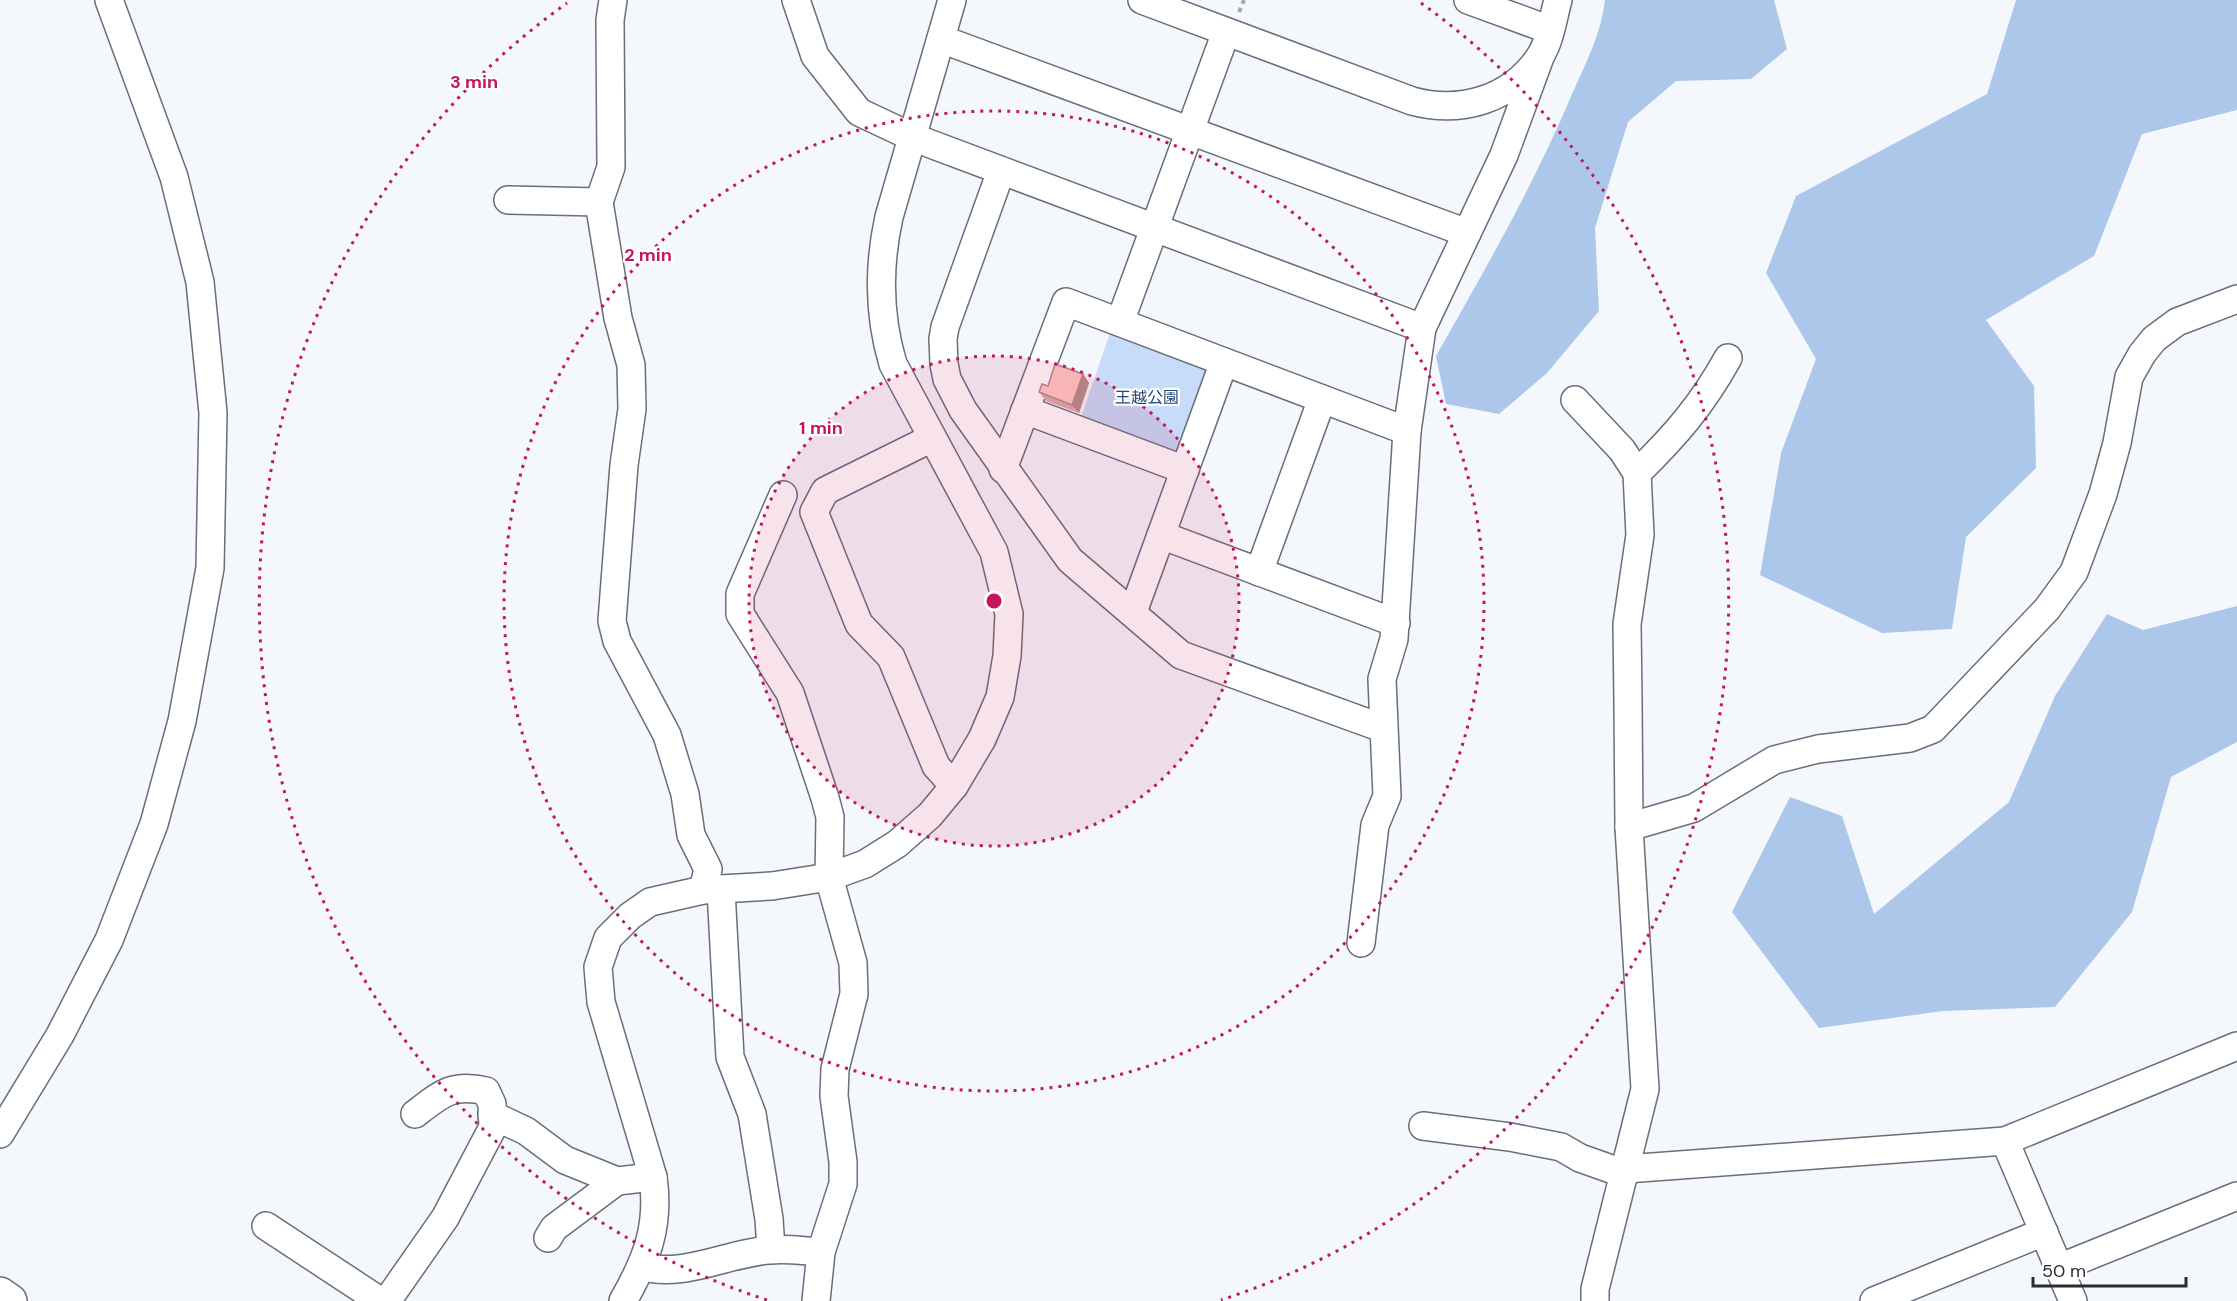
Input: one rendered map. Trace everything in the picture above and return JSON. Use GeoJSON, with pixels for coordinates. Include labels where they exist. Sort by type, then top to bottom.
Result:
{"type":"FeatureCollection","features":[{"type":"Feature","properties":{"kind":"highway"},"geometry":{"type":"LineString","coordinates":[[0,1294],[10,1301]]}},
{"type":"Feature","properties":{"kind":"street"},"geometry":{"type":"LineString","coordinates":[[0,1134],[60,1035],[109,940],[154,824],[182,721],[210,568],[213,413],[200,282],[174,177],[109,0]]}},
{"type":"Feature","properties":{"kind":"street"},"geometry":{"type":"LineString","coordinates":[[613,0],[610,20],[611,167],[599,202],[618,318],[631,366],[632,409],[624,465],[612,621],[618,641],[667,735],[685,794],[691,835],[708,869],[730,1057],[752,1114],[769,1219],[771,1249]]}},
{"type":"Feature","properties":{"kind":"street"},"geometry":{"type":"LineString","coordinates":[[796,0],[815,56],[859,112],[912,137],[1422,328]]}},
{"type":"Feature","properties":{"kind":"street"},"geometry":{"type":"LineString","coordinates":[[623,1301],[641,1266],[655,1227],[656,1200],[653,1177],[601,1002],[598,967],[608,938],[630,916],[650,902],[712,890],[830,878],[865,864],[897,844],[930,815],[954,786],[982,739],[1000,697],[1007,656],[1009,614],[994,552],[893,364],[885,337],[881,309],[882,251],[888,217],[952,0]]}},
{"type":"Feature","properties":{"kind":"street"},"geometry":{"type":"LineString","coordinates":[[1142,0],[1412,102],[1433,106],[1460,107],[1483,101],[1519,79],[1540,57]]}},
{"type":"Feature","properties":{"kind":"street"},"geometry":{"type":"LineString","coordinates":[[1468,0],[1550,30]]}},
{"type":"Feature","properties":{"kind":"street"},"geometry":{"type":"LineString","coordinates":[[1361,943],[1375,825],[1387,796],[1382,728],[1382,679],[1394,639],[1396,623],[1407,431],[1422,328],[1504,155],[1550,30],[1558,0]]}},
{"type":"Feature","properties":{"kind":"street"},"geometry":{"type":"LineString","coordinates":[[1120,322],[1226,32]]}},
{"type":"Feature","properties":{"kind":"street"},"geometry":{"type":"LineString","coordinates":[[940,39],[1467,233]]}},
{"type":"Feature","properties":{"kind":"street"},"geometry":{"type":"LineString","coordinates":[[1001,171],[945,327],[942,350],[948,379],[958,400],[1003,469],[1070,560],[1181,655],[1382,728]]}},
{"type":"Feature","properties":{"kind":"street"},"geometry":{"type":"LineString","coordinates":[[508,200],[599,202]]}},
{"type":"Feature","properties":{"kind":"street"},"geometry":{"type":"LineString","coordinates":[[1629,827],[1694,808],[1773,760],[1818,749],[1910,738],[1933,729],[2047,609],[2074,572],[2090,534],[2109,474],[2129,377],[2142,354],[2154,339],[2176,322],[2237,299]]}},
{"type":"Feature","properties":{"kind":"street"},"geometry":{"type":"LineString","coordinates":[[1003,469],[1066,302],[1407,431]]}},
{"type":"Feature","properties":{"kind":"street"},"geometry":{"type":"LineString","coordinates":[[1637,473],[1676,436],[1711,389],[1728,358]]}},
{"type":"Feature","properties":{"kind":"street"},"geometry":{"type":"LineString","coordinates":[[1133,612],[1224,362]]}},
{"type":"Feature","properties":{"kind":"street"},"geometry":{"type":"LineString","coordinates":[[1259,572],[1322,399]]}},
{"type":"Feature","properties":{"kind":"street"},"geometry":{"type":"LineString","coordinates":[[1575,400],[1622,450],[1637,473],[1640,535],[1628,624],[1629,827],[1645,1089],[1595,1289],[1595,1301]]}},
{"type":"Feature","properties":{"kind":"street"},"geometry":{"type":"LineString","coordinates":[[1025,410],[1185,470]]}},
{"type":"Feature","properties":{"kind":"street"},"geometry":{"type":"LineString","coordinates":[[932,438],[825,490],[814,513],[859,624],[891,657],[936,766],[954,786]]}},
{"type":"Feature","properties":{"kind":"street"},"geometry":{"type":"LineString","coordinates":[[783,495],[740,594],[740,614],[790,693],[830,817],[830,878],[853,963],[854,994],[835,1069],[834,1087],[843,1184],[820,1252],[816,1301]]}},
{"type":"Feature","properties":{"kind":"street"},"geometry":{"type":"LineString","coordinates":[[1161,535],[1396,623]]}},
{"type":"Feature","properties":{"kind":"street"},"geometry":{"type":"LineString","coordinates":[[1423,1126],[1510,1137],[1561,1147],[1580,1158],[1625,1171],[2005,1141],[2237,1046]]}},
{"type":"Feature","properties":{"kind":"street"},"geometry":{"type":"LineString","coordinates":[[387,1301],[445,1218],[493,1126],[492,1104],[486,1091],[462,1086],[441,1094],[414,1114]]}},
{"type":"Feature","properties":{"kind":"street"},"geometry":{"type":"LineString","coordinates":[[492,1114],[526,1131],[565,1160],[617,1181],[653,1177]]}},
{"type":"Feature","properties":{"kind":"street"},"geometry":{"type":"LineString","coordinates":[[2005,1141],[2073,1301]]}},
{"type":"Feature","properties":{"kind":"street"},"geometry":{"type":"LineString","coordinates":[[548,1238],[554,1228],[617,1181]]}},
{"type":"Feature","properties":{"kind":"street"},"geometry":{"type":"LineString","coordinates":[[2059,1268],[2237,1196]]}},
{"type":"Feature","properties":{"kind":"street"},"geometry":{"type":"LineString","coordinates":[[266,1226],[380,1301]]}},
{"type":"Feature","properties":{"kind":"street"},"geometry":{"type":"LineString","coordinates":[[1874,1301],[2044,1232]]}},
{"type":"Feature","properties":{"kind":"street"},"geometry":{"type":"LineString","coordinates":[[641,1266],[655,1270],[676,1270],[721,1257],[771,1249],[820,1252]]}},
{"type":"Feature","properties":{"kind":"green space","name":"王越公園"},"geometry":{"type":"Polygon","coordinates":[[[1111,330],[1202,365],[1209,379],[1178,461],[1079,423],[1111,330]]]}},
{"type":"Feature","properties":{"kind":"shaded area"},"geometry":{"type":"Polygon","coordinates":[[[1605,0],[1774,0],[1787,49],[1751,79],[1676,81],[1628,122],[1595,228],[1599,311],[1547,373],[1499,414],[1446,404],[1436,356],[1508,227],[1557,128],[1592,48],[1605,0]]]}},
{"type":"Feature","properties":{"kind":"shaded area"},"geometry":{"type":"Polygon","coordinates":[[[2016,0],[2237,0],[2237,110],[2142,134],[2094,256],[1986,320],[2034,386],[2036,468],[1966,537],[1952,629],[1882,633],[1760,575],[1781,453],[1816,359],[1766,273],[1796,196],[1987,94],[2016,0]]]}},
{"type":"Feature","properties":{"kind":"shaded area"},"geometry":{"type":"Polygon","coordinates":[[[2237,606],[2237,742],[2171,777],[2132,912],[2055,1007],[1943,1011],[1819,1028],[1732,912],[1790,797],[1842,816],[1874,914],[2009,802],[2055,696],[2107,614],[2143,630],[2237,606]]]}},
{"type":"Feature","properties":{"kind":"building"},"geometry":{"type":"Polygon","coordinates":[[[1055,364],[1083,374],[1072,405],[1039,392],[1042,384],[1048,386],[1055,364]]]}}]}
